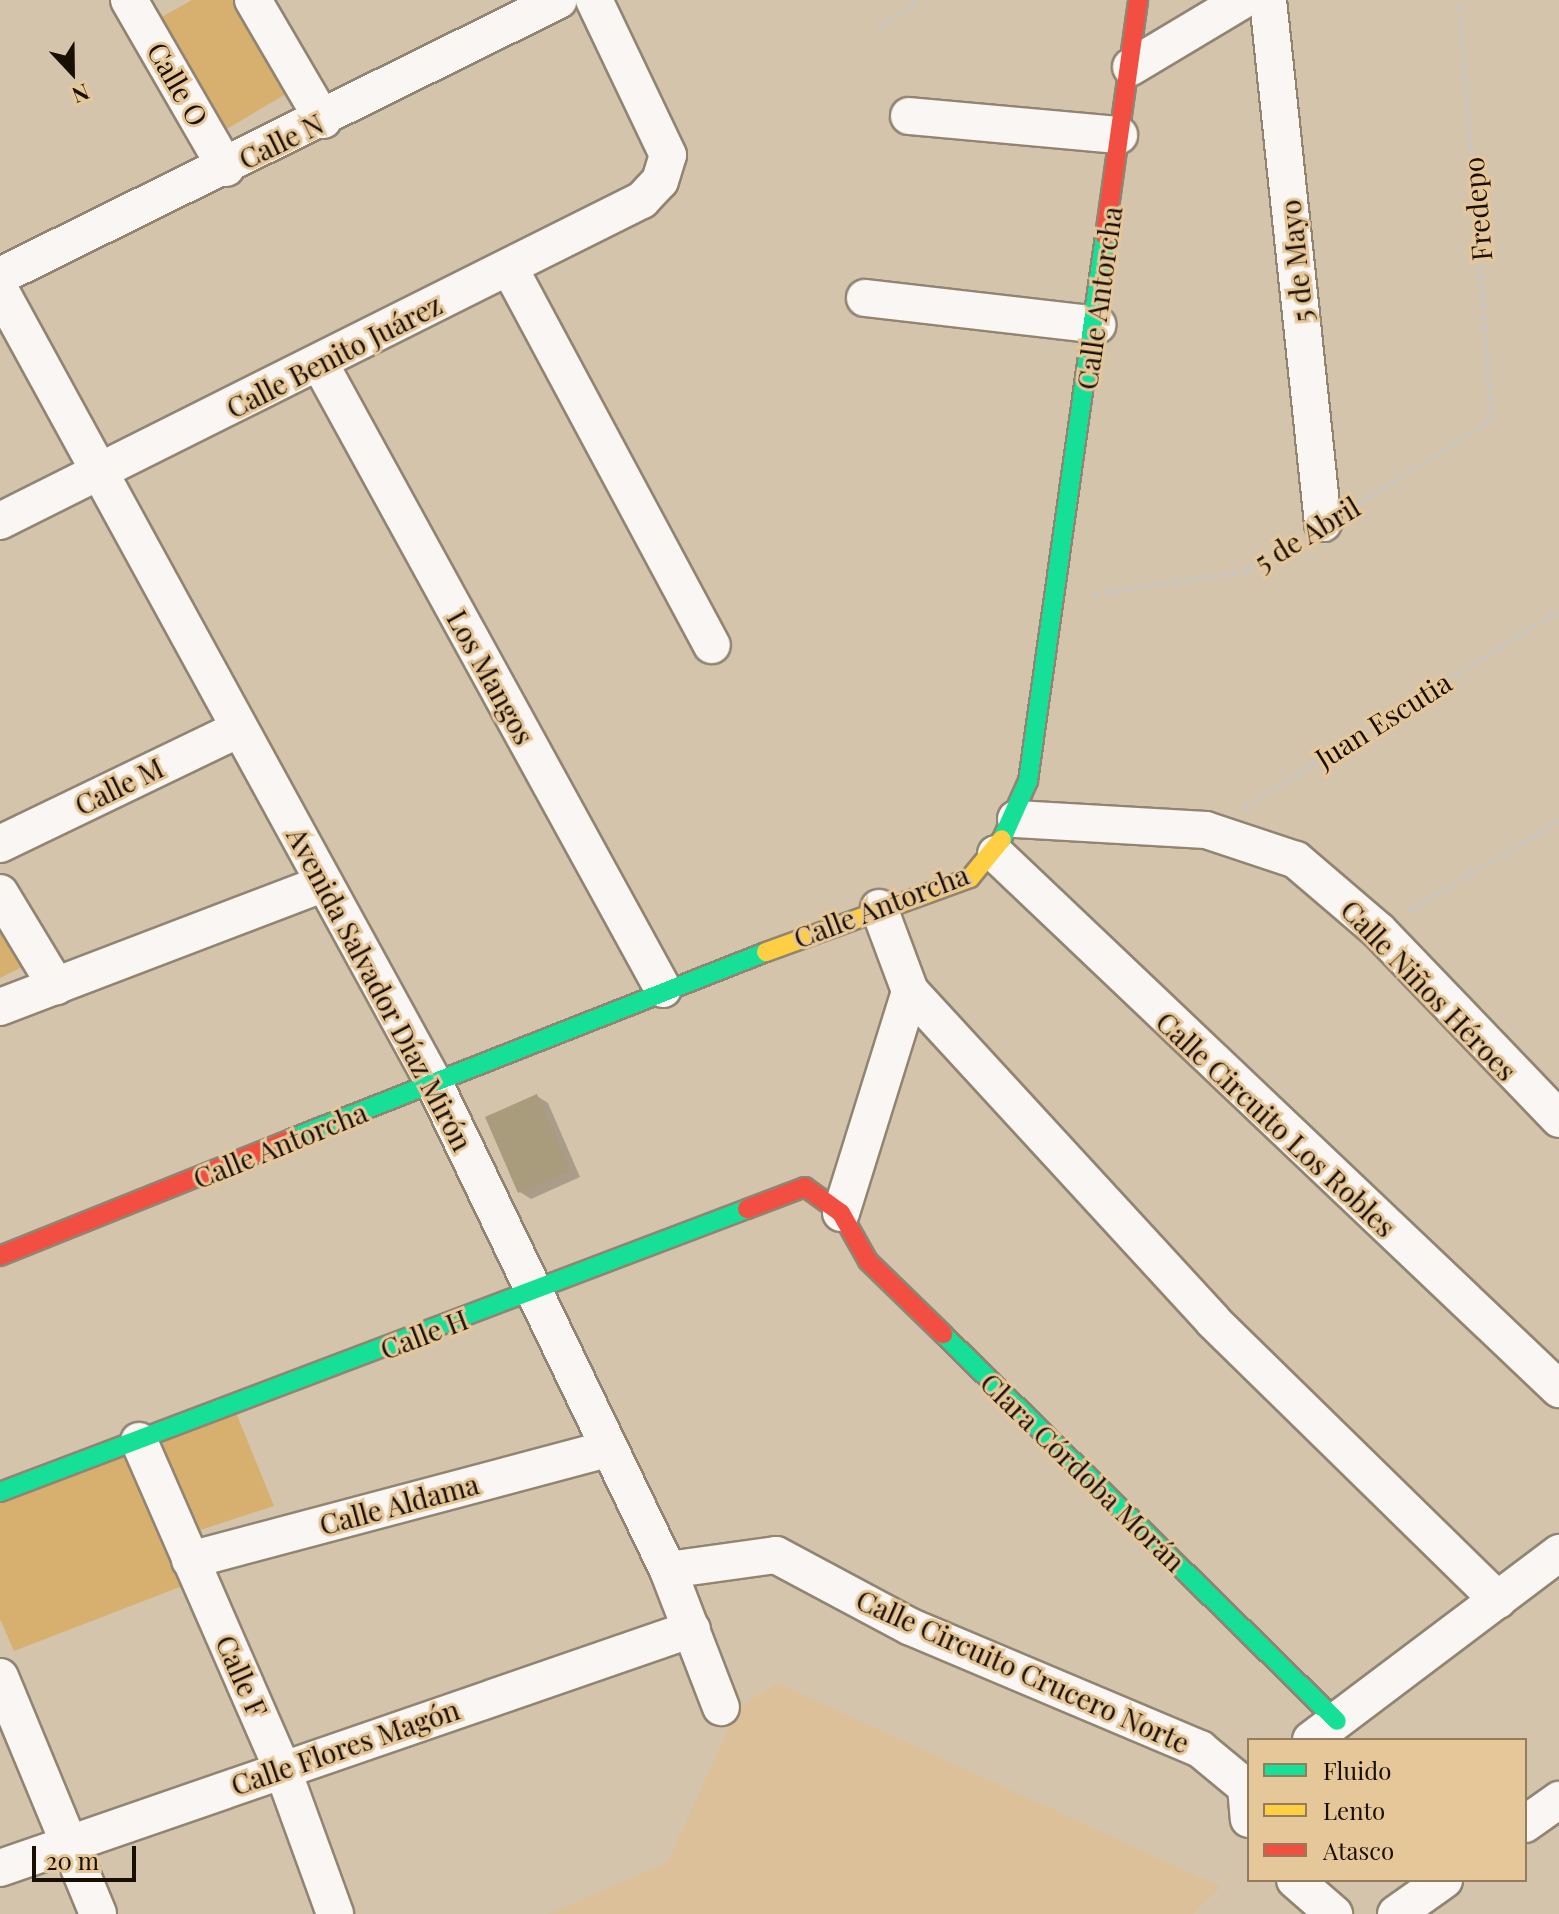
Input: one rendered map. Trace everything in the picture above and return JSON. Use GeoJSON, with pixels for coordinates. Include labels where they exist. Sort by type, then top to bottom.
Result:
{"type":"FeatureCollection","features":[{"type":"Feature","properties":{"kind":"street"},"geometry":{"type":"LineString","coordinates":[[253,0],[323,120]]}},
{"type":"Feature","properties":{"kind":"street","name":"Calle N"},"geometry":{"type":"LineString","coordinates":[[0,276],[226,168],[559,0]]}},
{"type":"Feature","properties":{"kind":"street","name":"Calle Benito Juárez"},"geometry":{"type":"LineString","coordinates":[[0,521],[320,364],[642,200],[660,181],[668,155],[594,0]]}},
{"type":"Feature","properties":{"kind":"street","name":"Calle Antorcha"},"geometry":{"type":"LineString","coordinates":[[0,1256],[663,989],[879,908],[970,878],[996,854],[1016,819],[1028,781],[1097,325],[1138,0]]}},
{"type":"Feature","properties":{"kind":"street"},"geometry":{"type":"LineString","coordinates":[[1131,67],[1243,0]]}},
{"type":"Feature","properties":{"kind":"street","name":"5 de Mayo"},"geometry":{"type":"LineString","coordinates":[[1268,0],[1323,523]]}},
{"type":"Feature","properties":{"kind":"street","name":"Calle O"},"geometry":{"type":"LineString","coordinates":[[135,2],[226,168]]}},
{"type":"Feature","properties":{"kind":"street"},"geometry":{"type":"LineString","coordinates":[[909,116],[1119,135]]}},
{"type":"Feature","properties":{"kind":"street"},"geometry":{"type":"LineString","coordinates":[[509,267],[712,645]]}},
{"type":"Feature","properties":{"kind":"street","name":"Avenida Salvador Díaz Mirón"},"geometry":{"type":"LineString","coordinates":[[0,290],[434,1083],[607,1449],[668,1570],[721,1707]]}},
{"type":"Feature","properties":{"kind":"street"},"geometry":{"type":"LineString","coordinates":[[865,298],[1097,325]]}},
{"type":"Feature","properties":{"kind":"street","name":"Los Mangos"},"geometry":{"type":"LineString","coordinates":[[320,364],[663,989]]}},
{"type":"Feature","properties":{"kind":"street","name":"Calle M"},"geometry":{"type":"LineString","coordinates":[[0,844],[239,729]]}},
{"type":"Feature","properties":{"kind":"street","name":"Calle Niños Héroes"},"geometry":{"type":"LineString","coordinates":[[1016,819],[1206,830],[1296,860],[1378,930],[1559,1119]]}},
{"type":"Feature","properties":{"kind":"street","name":"Calle Circuito Los Robles"},"geometry":{"type":"LineString","coordinates":[[996,854],[1559,1389]]}},
{"type":"Feature","properties":{"kind":"street"},"geometry":{"type":"LineString","coordinates":[[0,1007],[324,883]]}},
{"type":"Feature","properties":{"kind":"street"},"geometry":{"type":"LineString","coordinates":[[0,893],[56,986]]}},
{"type":"Feature","properties":{"kind":"street"},"geometry":{"type":"LineString","coordinates":[[879,908],[910,991],[1213,1321],[1498,1600]]}},
{"type":"Feature","properties":{"kind":"street"},"geometry":{"type":"LineString","coordinates":[[841,1213],[910,991]]}},
{"type":"Feature","properties":{"kind":"street","name":"Calle H"},"geometry":{"type":"LineString","coordinates":[[0,1492],[533,1293],[805,1187],[841,1213]]}},
{"type":"Feature","properties":{"kind":"street","name":"Clara Córdoba Morán"},"geometry":{"type":"LineString","coordinates":[[841,1213],[868,1261],[1324,1731]]}},
{"type":"Feature","properties":{"kind":"street","name":"Calle F"},"geometry":{"type":"LineString","coordinates":[[139,1441],[282,1768],[335,1914]]}},
{"type":"Feature","properties":{"kind":"street","name":"Calle Aldama"},"geometry":{"type":"LineString","coordinates":[[190,1560],[607,1449]]}},
{"type":"Feature","properties":{"kind":"street"},"geometry":{"type":"LineString","coordinates":[[1324,1731],[1559,1553]]}},
{"type":"Feature","properties":{"kind":"street","name":"Calle Circuito Crucero Norte"},"geometry":{"type":"LineString","coordinates":[[668,1570],[776,1555],[911,1627],[1200,1749],[1247,1796]]}},
{"type":"Feature","properties":{"kind":"street","name":"Calle Flores Magón"},"geometry":{"type":"LineString","coordinates":[[0,1868],[73,1840],[692,1629]]}},
{"type":"Feature","properties":{"kind":"street"},"geometry":{"type":"LineString","coordinates":[[0,1677],[73,1840],[98,1914]]}},
{"type":"Feature","properties":{"kind":"street"},"geometry":{"type":"LineString","coordinates":[[1527,1823],[1559,1800]]}},
{"type":"Feature","properties":{"kind":"street"},"geometry":{"type":"LineString","coordinates":[[1297,1882],[1334,1914]]}},
{"type":"Feature","properties":{"kind":"street"},"geometry":{"type":"LineString","coordinates":[[1396,1914],[1441,1882]]}},
{"type":"Feature","properties":{"kind":"path"},"geometry":{"type":"LineString","coordinates":[[878,28],[918,0]]}},
{"type":"Feature","properties":{"kind":"path","name":"Fredepo"},"geometry":{"type":"LineString","coordinates":[[1459,0],[1492,419]]}},
{"type":"Feature","properties":{"kind":"path","name":"5 de Abril"},"geometry":{"type":"LineString","coordinates":[[1053,600],[1246,571],[1492,419]]}},
{"type":"Feature","properties":{"kind":"path","name":"Juan Escutia"},"geometry":{"type":"LineString","coordinates":[[1206,830],[1559,610]]}},
{"type":"Feature","properties":{"kind":"path"},"geometry":{"type":"LineString","coordinates":[[1378,930],[1559,820]]}},
{"type":"Feature","properties":{"kind":"shaded area"},"geometry":{"type":"Polygon","coordinates":[[[192,0],[239,0],[291,91],[225,130],[160,18],[192,0]]]}},
{"type":"Feature","properties":{"kind":"shaded area"},"geometry":{"type":"Polygon","coordinates":[[[0,926],[24,966],[0,978],[0,926]]]}},
{"type":"Feature","properties":{"kind":"shaded area"},"geometry":{"type":"Polygon","coordinates":[[[235,1410],[274,1506],[188,1534],[150,1444],[235,1410]]]}},
{"type":"Feature","properties":{"kind":"shaded area"},"geometry":{"type":"Polygon","coordinates":[[[131,1450],[185,1585],[14,1651],[0,1619],[0,1500],[131,1450]]]}},
{"type":"Feature","properties":{"kind":"shaded area"},"geometry":{"type":"Polygon","coordinates":[[[778,1683],[1221,1887],[1193,1914],[547,1914],[667,1863],[738,1708],[778,1683]]]}},
{"type":"Feature","properties":{"kind":"building"},"geometry":{"type":"Polygon","coordinates":[[[537,1094],[570,1171],[518,1193],[485,1117],[537,1094]]]}},
{"type":"Feature","properties":{"kind":"traffic: fast"},"geometry":{"type":"LineString","coordinates":[[1002,839],[1028,781],[1105,236]]}},
{"type":"Feature","properties":{"kind":"traffic: fast"},"geometry":{"type":"LineString","coordinates":[[293,1138],[766,952]]}},
{"type":"Feature","properties":{"kind":"traffic: fast"},"geometry":{"type":"LineString","coordinates":[[0,1492],[747,1209]]}},
{"type":"Feature","properties":{"kind":"traffic: fast"},"geometry":{"type":"LineString","coordinates":[[943,1334],[1337,1721]]}},
{"type":"Feature","properties":{"kind":"traffic: slow"},"geometry":{"type":"LineString","coordinates":[[766,952],[970,878],[1002,839]]}},
{"type":"Feature","properties":{"kind":"traffic: jam"},"geometry":{"type":"LineString","coordinates":[[1105,236],[1138,0]]}},
{"type":"Feature","properties":{"kind":"traffic: jam"},"geometry":{"type":"LineString","coordinates":[[0,1256],[293,1138]]}},
{"type":"Feature","properties":{"kind":"traffic: jam"},"geometry":{"type":"LineString","coordinates":[[747,1209],[805,1187],[841,1213],[868,1261],[943,1334]]}}]}
